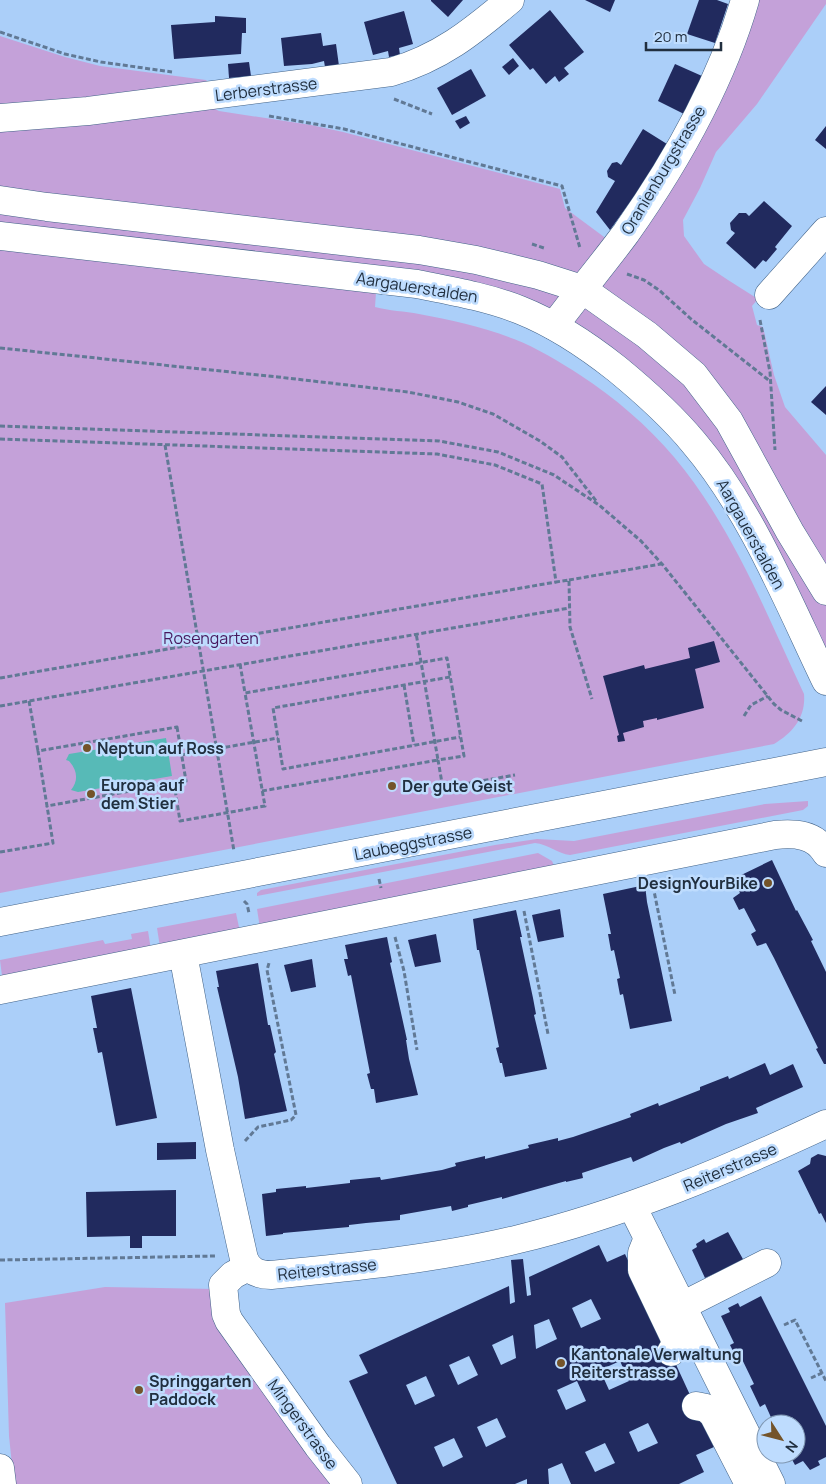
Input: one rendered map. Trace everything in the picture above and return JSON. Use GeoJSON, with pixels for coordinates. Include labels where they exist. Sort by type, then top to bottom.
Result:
{"type":"FeatureCollection","features":[{"type":"Feature","properties":{"kind":"street","name":"Lerberstrasse"},"geometry":{"type":"LineString","coordinates":[[0,118],[88,112],[391,72],[442,52],[476,29],[510,0]]}},
{"type":"Feature","properties":{"kind":"street","name":"Oranienburgstrasse"},"geometry":{"type":"LineString","coordinates":[[554,326],[626,233],[688,134],[716,79],[745,0]]}},
{"type":"Feature","properties":{"kind":"street"},"geometry":{"type":"LineString","coordinates":[[0,200],[419,250],[494,264],[582,289],[635,326],[694,375],[729,421],[790,532],[826,591]]}},
{"type":"Feature","properties":{"kind":"street"},"geometry":{"type":"LineString","coordinates":[[769,295],[826,232]]}},
{"type":"Feature","properties":{"kind":"street","name":"Aargauerstalden"},"geometry":{"type":"LineString","coordinates":[[0,236],[417,284],[485,298],[521,310],[554,326],[601,356],[625,376],[671,417],[695,444],[726,487],[754,535],[826,681]]}},
{"type":"Feature","properties":{"kind":"street","name":"Laubeggstrasse"},"geometry":{"type":"LineString","coordinates":[[0,922],[826,762]]}},
{"type":"Feature","properties":{"kind":"street"},"geometry":{"type":"LineString","coordinates":[[0,990],[784,834],[810,838],[820,844],[826,853]]}},
{"type":"Feature","properties":{"kind":"street"},"geometry":{"type":"LineString","coordinates":[[183,954],[220,1147],[245,1260]]}},
{"type":"Feature","properties":{"kind":"street","name":"Reiterstrasse"},"geometry":{"type":"LineString","coordinates":[[245,1260],[255,1272],[271,1275],[374,1264],[448,1253],[540,1234],[632,1206],[740,1164],[826,1124]]}},
{"type":"Feature","properties":{"kind":"street"},"geometry":{"type":"LineString","coordinates":[[632,1206],[771,1484]]}},
{"type":"Feature","properties":{"kind":"street"},"geometry":{"type":"LineString","coordinates":[[648,1238],[642,1253],[642,1270],[674,1337],[675,1345],[671,1352]]}},
{"type":"Feature","properties":{"kind":"street","name":"Mingerstrasse"},"geometry":{"type":"LineString","coordinates":[[245,1260],[223,1285],[227,1318],[318,1446],[348,1484]]}},
{"type":"Feature","properties":{"kind":"street"},"geometry":{"type":"LineString","coordinates":[[682,1306],[768,1263]]}},
{"type":"Feature","properties":{"kind":"street"},"geometry":{"type":"LineString","coordinates":[[696,1406],[706,1408],[713,1414],[749,1484]]}},
{"type":"Feature","properties":{"kind":"street"},"geometry":{"type":"LineString","coordinates":[[0,1468],[2,1484]]}},
{"type":"Feature","properties":{"kind":"path"},"geometry":{"type":"LineString","coordinates":[[0,32],[66,54],[175,73]]}},
{"type":"Feature","properties":{"kind":"path"},"geometry":{"type":"LineString","coordinates":[[267,115],[344,128],[562,186],[579,245]]}},
{"type":"Feature","properties":{"kind":"path"},"geometry":{"type":"LineString","coordinates":[[603,262],[612,269],[644,280],[659,290],[691,319],[771,382]]}},
{"type":"Feature","properties":{"kind":"path"},"geometry":{"type":"LineString","coordinates":[[769,295],[758,308],[771,382],[776,456]]}},
{"type":"Feature","properties":{"kind":"path"},"geometry":{"type":"LineString","coordinates":[[0,348],[408,392],[458,402],[493,414],[540,441],[562,457],[599,505]]}},
{"type":"Feature","properties":{"kind":"path"},"geometry":{"type":"LineString","coordinates":[[0,426],[439,441],[498,452],[554,475],[599,505],[641,541],[662,564],[777,707],[802,722]]}},
{"type":"Feature","properties":{"kind":"path"},"geometry":{"type":"LineString","coordinates":[[0,439],[437,454],[494,465],[542,484],[556,582]]}},
{"type":"Feature","properties":{"kind":"path"},"geometry":{"type":"LineString","coordinates":[[165,445],[233,847]]}},
{"type":"Feature","properties":{"kind":"path"},"geometry":{"type":"LineString","coordinates":[[0,678],[662,564]]}},
{"type":"Feature","properties":{"kind":"path"},"geometry":{"type":"LineString","coordinates":[[568,580],[570,627],[592,699]]}},
{"type":"Feature","properties":{"kind":"path"},"geometry":{"type":"LineString","coordinates":[[0,706],[569,608]]}},
{"type":"Feature","properties":{"kind":"path"},"geometry":{"type":"LineString","coordinates":[[416,633],[444,786],[516,775]]}},
{"type":"Feature","properties":{"kind":"path"},"geometry":{"type":"LineString","coordinates":[[245,693],[447,658],[464,756],[262,791]]}},
{"type":"Feature","properties":{"kind":"path"},"geometry":{"type":"LineString","coordinates":[[174,784],[180,821],[265,806],[240,664]]}},
{"type":"Feature","properties":{"kind":"path"},"geometry":{"type":"LineString","coordinates":[[450,676],[273,708],[283,769],[460,737]]}},
{"type":"Feature","properties":{"kind":"path"},"geometry":{"type":"LineString","coordinates":[[404,685],[414,746]]}},
{"type":"Feature","properties":{"kind":"path"},"geometry":{"type":"LineString","coordinates":[[744,716],[751,705],[768,696]]}},
{"type":"Feature","properties":{"kind":"path"},"geometry":{"type":"LineString","coordinates":[[0,852],[53,843],[29,701]]}},
{"type":"Feature","properties":{"kind":"path"},"geometry":{"type":"LineString","coordinates":[[38,751],[177,727],[186,782],[47,806]]}},
{"type":"Feature","properties":{"kind":"path"},"geometry":{"type":"LineString","coordinates":[[181,755],[278,738]]}},
{"type":"Feature","properties":{"kind":"path"},"geometry":{"type":"LineString","coordinates":[[648,860],[675,995]]}},
{"type":"Feature","properties":{"kind":"path"},"geometry":{"type":"LineString","coordinates":[[520,886],[548,1034]]}},
{"type":"Feature","properties":{"kind":"path"},"geometry":{"type":"LineString","coordinates":[[390,912],[404,970],[417,1050]]}},
{"type":"Feature","properties":{"kind":"path"},"geometry":{"type":"LineString","coordinates":[[220,1147],[243,1143],[258,1127],[291,1120],[296,1115],[267,970],[269,962]]}},
{"type":"Feature","properties":{"kind":"path"},"geometry":{"type":"LineString","coordinates":[[135,1252],[136,1257]]}},
{"type":"Feature","properties":{"kind":"path"},"geometry":{"type":"LineString","coordinates":[[0,1260],[136,1257],[245,1260]]}},
{"type":"Feature","properties":{"kind":"path"},"geometry":{"type":"LineString","coordinates":[[784,1325],[795,1320],[826,1381]]}},
{"type":"Feature","properties":{"kind":"path"},"geometry":{"type":"LineString","coordinates":[[812,1378],[822,1372]]}},
{"type":"Feature","properties":{"kind":"green space","name":"Rosengarten"},"geometry":{"type":"Polygon","coordinates":[[[755,0],[826,0],[826,4],[757,104],[716,152],[683,220],[684,236],[704,264],[758,299],[752,306],[757,325],[763,327],[774,375],[785,407],[826,455],[826,677],[740,506],[575,337],[377,278],[375,307],[467,324],[523,343],[556,360],[593,384],[653,434],[695,484],[731,541],[746,571],[804,694],[803,710],[797,724],[787,735],[774,744],[0,893],[0,36],[100,66],[206,80],[213,108],[219,111],[311,125],[343,132],[560,189],[565,208],[623,251],[755,0]]]}},
{"type":"Feature","properties":{"kind":"green space"},"geometry":{"type":"Polygon","coordinates":[[[808,801],[808,806],[803,810],[570,855],[535,843],[257,896],[257,893],[261,890],[495,845],[537,839],[574,841],[765,804],[808,801]]]}},
{"type":"Feature","properties":{"kind":"green space"},"geometry":{"type":"Polygon","coordinates":[[[538,853],[552,861],[555,868],[260,928],[257,909],[538,853]]]}},
{"type":"Feature","properties":{"kind":"green space"},"geometry":{"type":"Polygon","coordinates":[[[236,913],[240,932],[160,947],[157,928],[236,913]]]}},
{"type":"Feature","properties":{"kind":"green space"},"geometry":{"type":"Polygon","coordinates":[[[148,931],[151,950],[2,976],[0,960],[103,940],[105,944],[132,939],[131,934],[148,931]]]}},
{"type":"Feature","properties":{"kind":"green space","name":"Springgarten Paddock"},"geometry":{"type":"Polygon","coordinates":[[[105,1287],[215,1289],[340,1484],[14,1484],[9,1436],[5,1303],[105,1287]]]}},
{"type":"Feature","properties":{"kind":"shaded area"},"geometry":{"type":"Polygon","coordinates":[[[166,738],[172,776],[78,792],[71,790],[75,783],[76,775],[72,764],[66,760],[69,754],[166,738]]]}},
{"type":"Feature","properties":{"kind":"building"},"geometry":{"type":"Polygon","coordinates":[[[431,0],[463,0],[448,17],[431,0]]]}},
{"type":"Feature","properties":{"kind":"building"},"geometry":{"type":"Polygon","coordinates":[[[585,0],[615,0],[610,12],[585,0]]]}},
{"type":"Feature","properties":{"kind":"building"},"geometry":{"type":"Polygon","coordinates":[[[699,0],[717,0],[728,4],[715,43],[687,34],[699,0]]]}},
{"type":"Feature","properties":{"kind":"building"},"geometry":{"type":"Polygon","coordinates":[[[550,10],[584,52],[564,68],[569,74],[559,82],[555,76],[546,84],[533,68],[530,70],[509,45],[550,10]]]}},
{"type":"Feature","properties":{"kind":"building"},"geometry":{"type":"Polygon","coordinates":[[[404,11],[413,44],[399,48],[400,55],[389,57],[388,51],[373,55],[364,22],[404,11]]]}},
{"type":"Feature","properties":{"kind":"building"},"geometry":{"type":"Polygon","coordinates":[[[215,16],[246,18],[246,33],[242,33],[241,54],[174,59],[171,25],[215,22],[215,16]]]}},
{"type":"Feature","properties":{"kind":"building"},"geometry":{"type":"Polygon","coordinates":[[[321,33],[323,46],[336,44],[339,66],[325,67],[324,61],[284,66],[281,38],[321,33]]]}},
{"type":"Feature","properties":{"kind":"building"},"geometry":{"type":"Polygon","coordinates":[[[513,58],[519,66],[509,75],[502,67],[513,58]]]}},
{"type":"Feature","properties":{"kind":"building"},"geometry":{"type":"Polygon","coordinates":[[[249,62],[251,76],[229,78],[228,64],[249,62]]]}},
{"type":"Feature","properties":{"kind":"building"},"geometry":{"type":"Polygon","coordinates":[[[675,64],[702,76],[684,114],[658,101],[675,64]]]}},
{"type":"Feature","properties":{"kind":"building"},"geometry":{"type":"Polygon","coordinates":[[[471,69],[486,96],[452,115],[437,88],[471,69]]]}},
{"type":"Feature","properties":{"kind":"building"},"geometry":{"type":"Polygon","coordinates":[[[466,116],[470,123],[460,129],[455,121],[466,116]]]}},
{"type":"Feature","properties":{"kind":"building"},"geometry":{"type":"Polygon","coordinates":[[[826,126],[826,149],[815,140],[826,126]]]}},
{"type":"Feature","properties":{"kind":"building"},"geometry":{"type":"Polygon","coordinates":[[[643,129],[667,144],[646,180],[610,230],[596,212],[615,181],[608,177],[607,171],[612,163],[617,162],[621,165],[643,129]]]}},
{"type":"Feature","properties":{"kind":"building"},"geometry":{"type":"Polygon","coordinates":[[[764,201],[792,226],[766,262],[763,260],[755,269],[726,243],[735,233],[731,230],[730,223],[739,213],[746,213],[749,216],[764,201]]]}},
{"type":"Feature","properties":{"kind":"building"},"geometry":{"type":"Polygon","coordinates":[[[826,386],[826,415],[811,402],[826,386]]]}},
{"type":"Feature","properties":{"kind":"building"},"geometry":{"type":"Polygon","coordinates":[[[714,641],[720,662],[695,669],[704,708],[657,720],[657,718],[643,721],[644,727],[623,733],[625,741],[618,742],[617,736],[619,735],[603,676],[644,665],[645,669],[690,658],[688,648],[714,641]]]}},
{"type":"Feature","properties":{"kind":"building"},"geometry":{"type":"Polygon","coordinates":[[[772,860],[796,911],[813,940],[811,941],[826,972],[826,1064],[824,1064],[816,1049],[818,1048],[766,943],[757,946],[751,934],[756,931],[744,908],[739,910],[733,898],[740,893],[733,879],[772,860]]]}},
{"type":"Feature","properties":{"kind":"building"},"geometry":{"type":"Polygon","coordinates":[[[645,885],[672,1021],[630,1029],[623,994],[620,995],[617,979],[620,978],[614,950],[611,951],[608,934],[611,934],[603,894],[645,885]]]}},
{"type":"Feature","properties":{"kind":"building"},"geometry":{"type":"Polygon","coordinates":[[[560,909],[564,937],[538,942],[532,915],[560,909]]]}},
{"type":"Feature","properties":{"kind":"building"},"geometry":{"type":"Polygon","coordinates":[[[516,910],[536,1014],[534,1015],[547,1069],[505,1077],[496,1048],[499,1047],[479,950],[477,950],[473,919],[516,910]]]}},
{"type":"Feature","properties":{"kind":"building"},"geometry":{"type":"Polygon","coordinates":[[[436,934],[441,962],[415,967],[408,940],[436,934]]]}},
{"type":"Feature","properties":{"kind":"building"},"geometry":{"type":"Polygon","coordinates":[[[387,937],[392,962],[390,963],[418,1095],[376,1103],[374,1089],[371,1089],[367,1074],[370,1073],[351,975],[348,976],[344,959],[348,959],[345,945],[387,937]]]}},
{"type":"Feature","properties":{"kind":"building"},"geometry":{"type":"Polygon","coordinates":[[[312,959],[316,987],[291,992],[284,965],[312,959]]]}},
{"type":"Feature","properties":{"kind":"building"},"geometry":{"type":"Polygon","coordinates":[[[258,963],[268,1025],[270,1025],[276,1052],[274,1054],[287,1111],[245,1119],[238,1077],[217,987],[219,987],[216,971],[258,963]]]}},
{"type":"Feature","properties":{"kind":"building"},"geometry":{"type":"Polygon","coordinates":[[[131,988],[157,1118],[116,1126],[102,1052],[98,1053],[93,1028],[97,1028],[91,996],[131,988]]]}},
{"type":"Feature","properties":{"kind":"building"},"geometry":{"type":"Polygon","coordinates":[[[765,1063],[770,1075],[793,1064],[803,1087],[756,1108],[758,1113],[726,1124],[681,1144],[680,1142],[664,1148],[633,1162],[631,1157],[582,1173],[583,1178],[502,1199],[502,1197],[468,1205],[468,1207],[452,1211],[451,1206],[400,1215],[400,1220],[266,1236],[262,1194],[276,1192],[276,1189],[350,1183],[350,1180],[380,1177],[381,1180],[442,1170],[456,1166],[455,1163],[485,1156],[485,1159],[529,1148],[528,1145],[558,1138],[558,1141],[631,1117],[630,1114],[658,1103],[659,1106],[700,1090],[700,1087],[728,1076],[729,1079],[765,1063]]]}},
{"type":"Feature","properties":{"kind":"building"},"geometry":{"type":"Polygon","coordinates":[[[196,1142],[196,1159],[157,1160],[157,1143],[196,1142]]]}},
{"type":"Feature","properties":{"kind":"building"},"geometry":{"type":"Polygon","coordinates":[[[818,1154],[826,1156],[826,1223],[821,1213],[819,1214],[798,1171],[810,1164],[811,1158],[818,1154]]]}},
{"type":"Feature","properties":{"kind":"building"},"geometry":{"type":"Polygon","coordinates":[[[176,1190],[176,1236],[142,1236],[142,1248],[130,1248],[130,1236],[87,1237],[86,1192],[176,1190]]]}},
{"type":"Feature","properties":{"kind":"building"},"geometry":{"type":"Polygon","coordinates":[[[728,1232],[744,1261],[705,1278],[692,1250],[697,1247],[696,1244],[704,1239],[706,1243],[728,1232]]]}},
{"type":"Feature","properties":{"kind":"building","name":"Kantonale Verwaltung Reiterstrasse"},"geometry":{"type":"Polygon","coordinates":[[[599,1245],[607,1262],[625,1254],[714,1447],[696,1455],[704,1472],[679,1484],[571,1484],[562,1463],[548,1469],[549,1484],[527,1484],[527,1479],[515,1484],[397,1484],[349,1381],[368,1373],[359,1355],[509,1286],[510,1304],[515,1302],[511,1260],[523,1259],[527,1296],[531,1295],[529,1277],[599,1245]],[[591,1299],[572,1308],[581,1328],[601,1319],[591,1299]],[[549,1319],[534,1325],[536,1349],[557,1339],[549,1319]],[[513,1335],[492,1345],[501,1365],[516,1358],[513,1335]],[[469,1356],[449,1365],[458,1385],[478,1375],[469,1356]],[[620,1361],[600,1370],[609,1390],[629,1381],[620,1361]],[[426,1376],[406,1385],[415,1405],[435,1396],[426,1376]],[[577,1381],[557,1390],[566,1410],[586,1401],[577,1381]],[[497,1418],[477,1427],[486,1447],[506,1437],[497,1418]],[[648,1423],[629,1432],[638,1452],[658,1443],[648,1423]],[[454,1438],[434,1447],[443,1467],[463,1457],[454,1438]],[[605,1443],[585,1452],[595,1472],[615,1463],[605,1443]]]}},
{"type":"Feature","properties":{"kind":"building"},"geometry":{"type":"Polygon","coordinates":[[[761,1296],[826,1426],[826,1457],[818,1461],[820,1465],[810,1470],[805,1464],[806,1414],[770,1414],[765,1404],[760,1407],[750,1386],[754,1384],[739,1353],[735,1355],[730,1345],[734,1343],[721,1316],[730,1312],[728,1308],[738,1303],[740,1307],[761,1296]]]}},
{"type":"Feature","properties":{"kind":"place","name":"Neptun auf Ross"},"geometry":{"type":"Point","coordinates":[87,748]}},
{"type":"Feature","properties":{"kind":"place","name":"Der gute Geist"},"geometry":{"type":"Point","coordinates":[392,786]}},
{"type":"Feature","properties":{"kind":"place","name":"Europa auf dem Stier"},"geometry":{"type":"Point","coordinates":[91,794]}},
{"type":"Feature","properties":{"kind":"place","name":"DesignYourBike"},"geometry":{"type":"Point","coordinates":[768,883]}},
{"type":"Feature","properties":{"kind":"place","name":"Kantonale Verwaltung Reiterstrasse"},"geometry":{"type":"Point","coordinates":[561,1363]}},
{"type":"Feature","properties":{"kind":"place","name":"Springgarten Paddock"},"geometry":{"type":"Point","coordinates":[139,1390]}}]}
